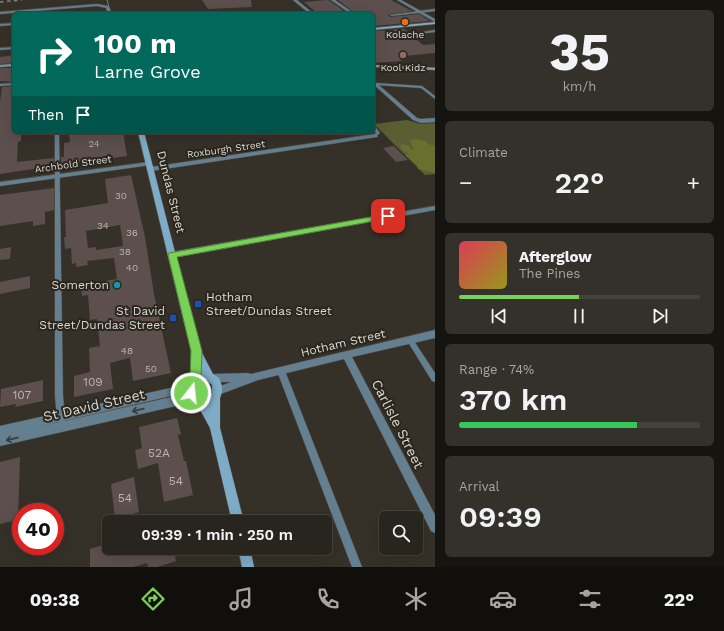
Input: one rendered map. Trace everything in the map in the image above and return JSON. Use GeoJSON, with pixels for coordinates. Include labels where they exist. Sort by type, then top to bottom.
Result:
{"type":"FeatureCollection","features":[{"type":"Feature","properties":{"kind":"street"},"geometry":{"type":"LineString","coordinates":[[295,0],[309,12]]}},
{"type":"Feature","properties":{"kind":"street"},"geometry":{"type":"LineString","coordinates":[[333,0],[350,12]]}},
{"type":"Feature","properties":{"kind":"street"},"geometry":{"type":"LineString","coordinates":[[399,0],[435,23]]}},
{"type":"Feature","properties":{"kind":"street"},"geometry":{"type":"LineString","coordinates":[[27,12],[86,6],[108,10],[112,8],[111,2]]}},
{"type":"Feature","properties":{"kind":"street"},"geometry":{"type":"LineString","coordinates":[[0,13],[12,13]]}},
{"type":"Feature","properties":{"kind":"street"},"geometry":{"type":"LineString","coordinates":[[375,29],[435,23]]}},
{"type":"Feature","properties":{"kind":"street"},"geometry":{"type":"LineString","coordinates":[[429,24],[435,28]]}},
{"type":"Feature","properties":{"kind":"street"},"geometry":{"type":"LineString","coordinates":[[0,66],[12,65]]}},
{"type":"Feature","properties":{"kind":"street"},"geometry":{"type":"LineString","coordinates":[[375,66],[435,69]]}},
{"type":"Feature","properties":{"kind":"street"},"geometry":{"type":"LineString","coordinates":[[375,83],[415,119],[420,121],[435,120]]}},
{"type":"Feature","properties":{"kind":"street","name":"Dundas Street"},"geometry":{"type":"LineString","coordinates":[[142,134],[196,351],[212,378]]}},
{"type":"Feature","properties":{"kind":"street","name":"Roxburgh Street"},"geometry":{"type":"LineString","coordinates":[[150,166],[375,136]]}},
{"type":"Feature","properties":{"kind":"street","name":"Archbold Street"},"geometry":{"type":"LineString","coordinates":[[0,184],[150,166]]}},
{"type":"Feature","properties":{"kind":"street"},"geometry":{"type":"LineString","coordinates":[[172,255],[435,208]]}},
{"type":"Feature","properties":{"kind":"street","name":"Hotham Street"},"geometry":{"type":"LineString","coordinates":[[212,378],[257,376],[435,334]]}},
{"type":"Feature","properties":{"kind":"street","name":"Dundas Street"},"geometry":{"type":"LineString","coordinates":[[193,382],[196,351]]}},
{"type":"Feature","properties":{"kind":"street","name":"Carlisle Street"},"geometry":{"type":"LineString","coordinates":[[346,355],[435,526]]}},
{"type":"Feature","properties":{"kind":"street"},"geometry":{"type":"LineString","coordinates":[[215,428],[198,400],[191,393],[193,382],[203,376],[212,378],[218,384],[215,428],[236,515]]}},
{"type":"Feature","properties":{"kind":"street","name":"Hotham Street"},"geometry":{"type":"LineString","coordinates":[[217,394],[257,376]]}},
{"type":"Feature","properties":{"kind":"street","name":"St David Street"},"geometry":{"type":"LineString","coordinates":[[0,441],[61,422],[175,391],[193,382]]}},
{"type":"Feature","properties":{"kind":"street"},"geometry":{"type":"LineString","coordinates":[[198,400],[209,401],[217,394]]}},
{"type":"Feature","properties":{"kind":"street","name":"St David Street"},"geometry":{"type":"LineString","coordinates":[[0,431],[61,422],[176,401],[198,400]]}},
{"type":"Feature","properties":{"kind":"street"},"geometry":{"type":"LineString","coordinates":[[245,555],[248,567]]}},
{"type":"Feature","properties":{"kind":"lane"},"geometry":{"type":"LineString","coordinates":[[391,15],[435,10]]}},
{"type":"Feature","properties":{"kind":"lane"},"geometry":{"type":"LineString","coordinates":[[0,26],[12,24]]}},
{"type":"Feature","properties":{"kind":"lane"},"geometry":{"type":"LineString","coordinates":[[418,33],[435,31]]}},
{"type":"Feature","properties":{"kind":"lane"},"geometry":{"type":"LineString","coordinates":[[0,49],[12,48]]}},
{"type":"Feature","properties":{"kind":"lane"},"geometry":{"type":"LineString","coordinates":[[375,82],[422,87],[435,98]]}},
{"type":"Feature","properties":{"kind":"lane"},"geometry":{"type":"LineString","coordinates":[[0,85],[12,84]]}},
{"type":"Feature","properties":{"kind":"lane"},"geometry":{"type":"LineString","coordinates":[[375,129],[378,133],[375,136]]}},
{"type":"Feature","properties":{"kind":"lane"},"geometry":{"type":"LineString","coordinates":[[57,134],[61,422]]}},
{"type":"Feature","properties":{"kind":"lane"},"geometry":{"type":"LineString","coordinates":[[410,340],[435,379]]}},
{"type":"Feature","properties":{"kind":"lane"},"geometry":{"type":"LineString","coordinates":[[281,371],[357,567]]}},
{"type":"Feature","properties":{"kind":"green space"},"geometry":{"type":"Polygon","coordinates":[[[407,120],[421,124],[435,123],[435,174],[425,175],[375,124],[407,120]]]}},
{"type":"Feature","properties":{"kind":"green space"},"geometry":{"type":"Polygon","coordinates":[[[413,139],[426,141],[428,144],[435,146],[435,173],[418,169],[417,165],[406,156],[408,153],[402,150],[400,146],[403,144],[412,150],[414,149],[410,141],[413,139]]]}},
{"type":"Feature","properties":{"kind":"building"},"geometry":{"type":"Polygon","coordinates":[[[202,0],[251,0],[252,7],[208,9],[202,0]]]}},
{"type":"Feature","properties":{"kind":"building"},"geometry":{"type":"Polygon","coordinates":[[[327,0],[345,12],[316,12],[304,2],[327,0]]]}},
{"type":"Feature","properties":{"kind":"building"},"geometry":{"type":"Polygon","coordinates":[[[338,0],[391,0],[412,11],[390,14],[388,15],[390,17],[419,14],[430,21],[375,26],[375,12],[353,12],[338,0]]]}},
{"type":"Feature","properties":{"kind":"building"},"geometry":{"type":"Polygon","coordinates":[[[404,29],[423,45],[435,44],[435,53],[404,56],[405,57],[399,58],[402,61],[375,63],[375,31],[404,29]]]}},
{"type":"Feature","properties":{"kind":"building"},"geometry":{"type":"Polygon","coordinates":[[[12,55],[12,63],[0,64],[0,57],[12,55]]]}},
{"type":"Feature","properties":{"kind":"building"},"geometry":{"type":"Polygon","coordinates":[[[0,68],[12,68],[12,82],[0,81],[0,68]]]}},
{"type":"Feature","properties":{"kind":"building"},"geometry":{"type":"Polygon","coordinates":[[[12,86],[12,134],[21,134],[21,141],[18,142],[17,162],[54,158],[54,166],[0,174],[0,102],[2,87],[12,86]]]}},
{"type":"Feature","properties":{"kind":"building"},"geometry":{"type":"Polygon","coordinates":[[[69,134],[123,134],[127,156],[61,165],[61,157],[64,157],[64,143],[70,142],[69,134]]]}},
{"type":"Feature","properties":{"kind":"building"},"geometry":{"type":"Polygon","coordinates":[[[394,146],[408,160],[396,162],[383,148],[394,146]]]}},
{"type":"Feature","properties":{"kind":"building"},"geometry":{"type":"Polygon","coordinates":[[[131,175],[145,237],[154,294],[171,373],[133,381],[130,358],[110,363],[113,389],[74,397],[74,376],[90,372],[89,348],[100,346],[97,319],[90,320],[88,295],[82,296],[81,285],[117,279],[114,258],[87,261],[88,265],[76,267],[76,263],[72,264],[71,248],[65,249],[65,210],[108,203],[105,179],[131,175]],[[120,225],[86,231],[88,248],[96,247],[96,250],[123,246],[120,225]]]}},
{"type":"Feature","properties":{"kind":"building"},"geometry":{"type":"Polygon","coordinates":[[[54,188],[54,210],[45,212],[45,224],[33,226],[33,221],[0,226],[0,195],[54,188]]]}},
{"type":"Feature","properties":{"kind":"building"},"geometry":{"type":"Polygon","coordinates":[[[11,247],[10,259],[0,260],[0,249],[11,247]]]}},
{"type":"Feature","properties":{"kind":"building"},"geometry":{"type":"Polygon","coordinates":[[[30,276],[30,288],[0,294],[0,282],[30,276]]]}},
{"type":"Feature","properties":{"kind":"building"},"geometry":{"type":"Polygon","coordinates":[[[43,380],[43,401],[15,407],[16,404],[0,407],[1,389],[43,380]]]}},
{"type":"Feature","properties":{"kind":"building"},"geometry":{"type":"Polygon","coordinates":[[[177,418],[181,434],[178,435],[184,461],[186,461],[193,495],[164,502],[158,463],[138,469],[135,450],[142,448],[139,427],[177,418]]]}},
{"type":"Feature","properties":{"kind":"building"},"geometry":{"type":"Polygon","coordinates":[[[20,457],[19,503],[12,503],[12,521],[0,524],[0,462],[20,457]]]}},
{"type":"Feature","properties":{"kind":"building"},"geometry":{"type":"Polygon","coordinates":[[[134,477],[139,512],[129,515],[115,515],[111,484],[134,477]]]}},
{"type":"Feature","properties":{"kind":"building"},"geometry":{"type":"Polygon","coordinates":[[[102,545],[102,555],[178,555],[175,556],[176,561],[157,567],[148,567],[147,563],[133,567],[90,567],[90,549],[102,545]]]}},
{"type":"Feature","properties":{"kind":"tram line"},"geometry":{"type":"LineString","coordinates":[[107,0],[110,12]]}},
{"type":"Feature","properties":{"kind":"tram line"},"geometry":{"type":"LineString","coordinates":[[0,66],[12,64]]}},
{"type":"Feature","properties":{"kind":"tram line"},"geometry":{"type":"LineString","coordinates":[[375,66],[435,68]]}},
{"type":"Feature","properties":{"kind":"railway"},"geometry":{"type":"LineString","coordinates":[[0,2],[22,0]]}},
{"type":"Feature","properties":{"kind":"place","name":"Kolache"},"geometry":{"type":"Point","coordinates":[405,22]}},
{"type":"Feature","properties":{"kind":"place","name":"Kool Kidz"},"geometry":{"type":"Point","coordinates":[403,55]}},
{"type":"Feature","properties":{"kind":"place","name":"Somerton"},"geometry":{"type":"Point","coordinates":[117,285]}},
{"type":"Feature","properties":{"kind":"place","name":"Hotham Street/Dundas Street"},"geometry":{"type":"Point","coordinates":[198,304]}},
{"type":"Feature","properties":{"kind":"place","name":"St David Street/Dundas Street"},"geometry":{"type":"Point","coordinates":[173,318]}},
{"type":"Feature","properties":{"kind":"route"},"geometry":{"type":"LineString","coordinates":[[191,393],[190,386],[196,378],[196,351],[172,255],[388,216]]}}]}
